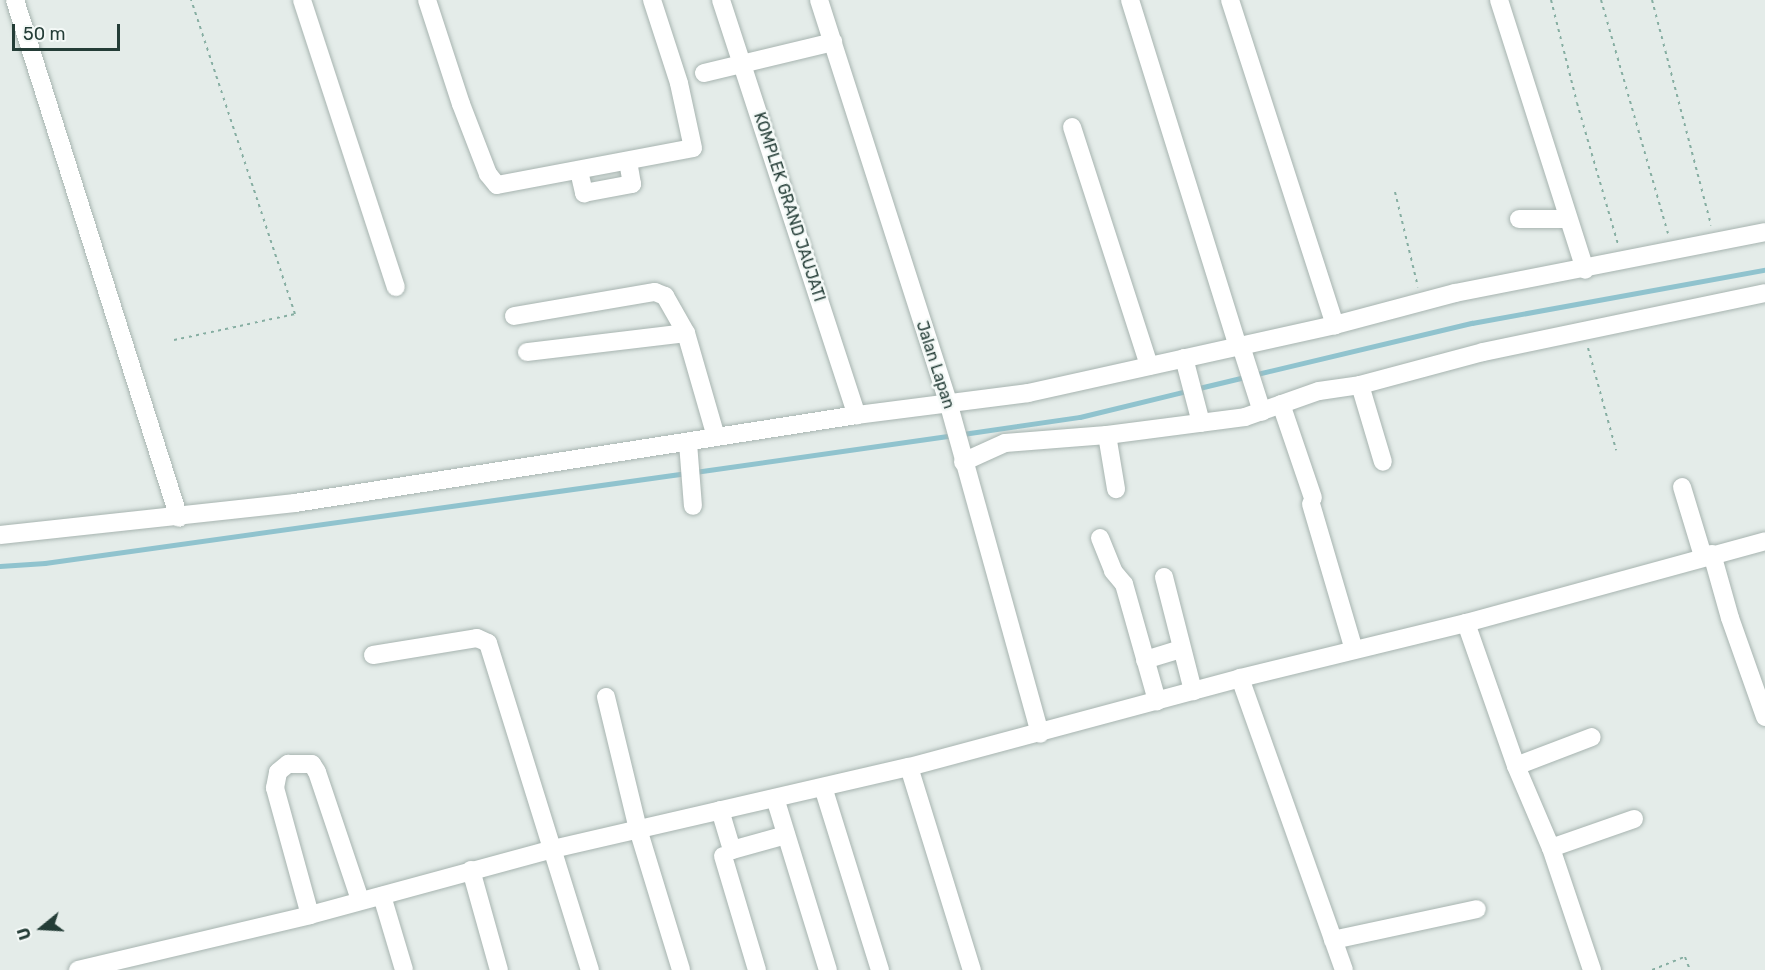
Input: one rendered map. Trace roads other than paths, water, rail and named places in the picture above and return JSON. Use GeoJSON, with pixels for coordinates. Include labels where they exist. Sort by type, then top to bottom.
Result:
{"type":"FeatureCollection","features":[{"type":"Feature","properties":{"kind":"street"},"geometry":{"type":"LineString","coordinates":[[15,0],[179,518]]}},
{"type":"Feature","properties":{"kind":"street"},"geometry":{"type":"LineString","coordinates":[[302,0],[396,287]]}},
{"type":"Feature","properties":{"kind":"street"},"geometry":{"type":"LineString","coordinates":[[427,0],[461,104],[492,182],[505,185],[693,148],[679,83],[652,0]]}},
{"type":"Feature","properties":{"kind":"street","name":"KOMPLEK GRAND JAUJATI"},"geometry":{"type":"LineString","coordinates":[[721,0],[857,415]]}},
{"type":"Feature","properties":{"kind":"street","name":"Jalan Lapan"},"geometry":{"type":"LineString","coordinates":[[819,0],[948,406],[1040,734]]}},
{"type":"Feature","properties":{"kind":"street"},"geometry":{"type":"LineString","coordinates":[[1130,0],[1260,407]]}},
{"type":"Feature","properties":{"kind":"street"},"geometry":{"type":"LineString","coordinates":[[1230,0],[1335,325]]}},
{"type":"Feature","properties":{"kind":"street"},"geometry":{"type":"LineString","coordinates":[[1499,0],[1585,270]]}},
{"type":"Feature","properties":{"kind":"street"},"geometry":{"type":"LineString","coordinates":[[704,73],[832,42]]}},
{"type":"Feature","properties":{"kind":"street"},"geometry":{"type":"LineString","coordinates":[[1072,127],[1149,366]]}},
{"type":"Feature","properties":{"kind":"street"},"geometry":{"type":"LineString","coordinates":[[1519,219],[1568,219]]}},
{"type":"Feature","properties":{"kind":"street"},"geometry":{"type":"LineString","coordinates":[[0,535],[179,518],[689,451],[716,437],[857,415],[948,406],[1028,393],[1335,325],[1421,302],[1765,232]]}},
{"type":"Feature","properties":{"kind":"street"},"geometry":{"type":"LineString","coordinates":[[514,316],[655,292],[664,296],[686,333],[716,437]]}},
{"type":"Feature","properties":{"kind":"street"},"geometry":{"type":"LineString","coordinates":[[962,456],[1005,443],[1107,435],[1281,404],[1319,391],[1360,385],[1461,358],[1583,331],[1764,297]]}},
{"type":"Feature","properties":{"kind":"street"},"geometry":{"type":"LineString","coordinates":[[526,352],[686,333]]}},
{"type":"Feature","properties":{"kind":"street"},"geometry":{"type":"LineString","coordinates":[[1184,358],[1201,419]]}},
{"type":"Feature","properties":{"kind":"street"},"geometry":{"type":"LineString","coordinates":[[1360,385],[1383,462]]}},
{"type":"Feature","properties":{"kind":"street"},"geometry":{"type":"LineString","coordinates":[[1281,404],[1312,501],[1354,650]]}},
{"type":"Feature","properties":{"kind":"street"},"geometry":{"type":"LineString","coordinates":[[1107,435],[1116,489]]}},
{"type":"Feature","properties":{"kind":"street"},"geometry":{"type":"LineString","coordinates":[[689,451],[692,497]]}},
{"type":"Feature","properties":{"kind":"street"},"geometry":{"type":"LineString","coordinates":[[1682,487],[1765,717]]}},
{"type":"Feature","properties":{"kind":"street"},"geometry":{"type":"LineString","coordinates":[[1100,538],[1113,571],[1124,584],[1157,701]]}},
{"type":"Feature","properties":{"kind":"street"},"geometry":{"type":"LineString","coordinates":[[78,970],[310,915],[553,849],[909,767],[1040,734],[1240,678],[1467,623],[1765,541]]}},
{"type":"Feature","properties":{"kind":"street"},"geometry":{"type":"LineString","coordinates":[[1164,577],[1193,691]]}},
{"type":"Feature","properties":{"kind":"street"},"geometry":{"type":"LineString","coordinates":[[1467,623],[1516,766],[1551,848],[1592,970]]}},
{"type":"Feature","properties":{"kind":"street"},"geometry":{"type":"LineString","coordinates":[[373,655],[477,638],[488,643],[590,970]]}},
{"type":"Feature","properties":{"kind":"street"},"geometry":{"type":"LineString","coordinates":[[1145,660],[1181,649]]}},
{"type":"Feature","properties":{"kind":"street"},"geometry":{"type":"LineString","coordinates":[[1240,678],[1344,970]]}},
{"type":"Feature","properties":{"kind":"street"},"geometry":{"type":"LineString","coordinates":[[606,697],[638,829],[681,970]]}},
{"type":"Feature","properties":{"kind":"street"},"geometry":{"type":"LineString","coordinates":[[1516,766],[1592,737]]}},
{"type":"Feature","properties":{"kind":"street"},"geometry":{"type":"LineString","coordinates":[[310,915],[276,788],[278,772],[288,764],[312,764],[317,772],[360,900]]}},
{"type":"Feature","properties":{"kind":"street"},"geometry":{"type":"LineString","coordinates":[[909,767],[972,970]]}},
{"type":"Feature","properties":{"kind":"street"},"geometry":{"type":"LineString","coordinates":[[823,787],[880,970]]}},
{"type":"Feature","properties":{"kind":"street"},"geometry":{"type":"LineString","coordinates":[[775,798],[828,970]]}},
{"type":"Feature","properties":{"kind":"street"},"geometry":{"type":"LineString","coordinates":[[720,810],[732,850],[786,835]]}},
{"type":"Feature","properties":{"kind":"street"},"geometry":{"type":"LineString","coordinates":[[1551,848],[1634,819]]}},
{"type":"Feature","properties":{"kind":"street"},"geometry":{"type":"LineString","coordinates":[[723,856],[757,970]]}},
{"type":"Feature","properties":{"kind":"street"},"geometry":{"type":"LineString","coordinates":[[471,870],[500,970]]}},
{"type":"Feature","properties":{"kind":"street"},"geometry":{"type":"LineString","coordinates":[[382,896],[404,970]]}},
{"type":"Feature","properties":{"kind":"street"},"geometry":{"type":"LineString","coordinates":[[1333,940],[1477,909]]}},
{"type":"Feature","properties":{"kind":"waterway"},"geometry":{"type":"LineString","coordinates":[[1253,375],[1472,323],[1765,270]]}},
{"type":"Feature","properties":{"kind":"waterway"},"geometry":{"type":"LineString","coordinates":[[1195,389],[1245,377]]}},
{"type":"Feature","properties":{"kind":"waterway"},"geometry":{"type":"LineString","coordinates":[[963,434],[1080,417],[1187,391]]}},
{"type":"Feature","properties":{"kind":"waterway"},"geometry":{"type":"LineString","coordinates":[[695,472],[954,435]]}},
{"type":"Feature","properties":{"kind":"waterway"},"geometry":{"type":"LineString","coordinates":[[0,566],[45,563],[687,473]]}}]}
